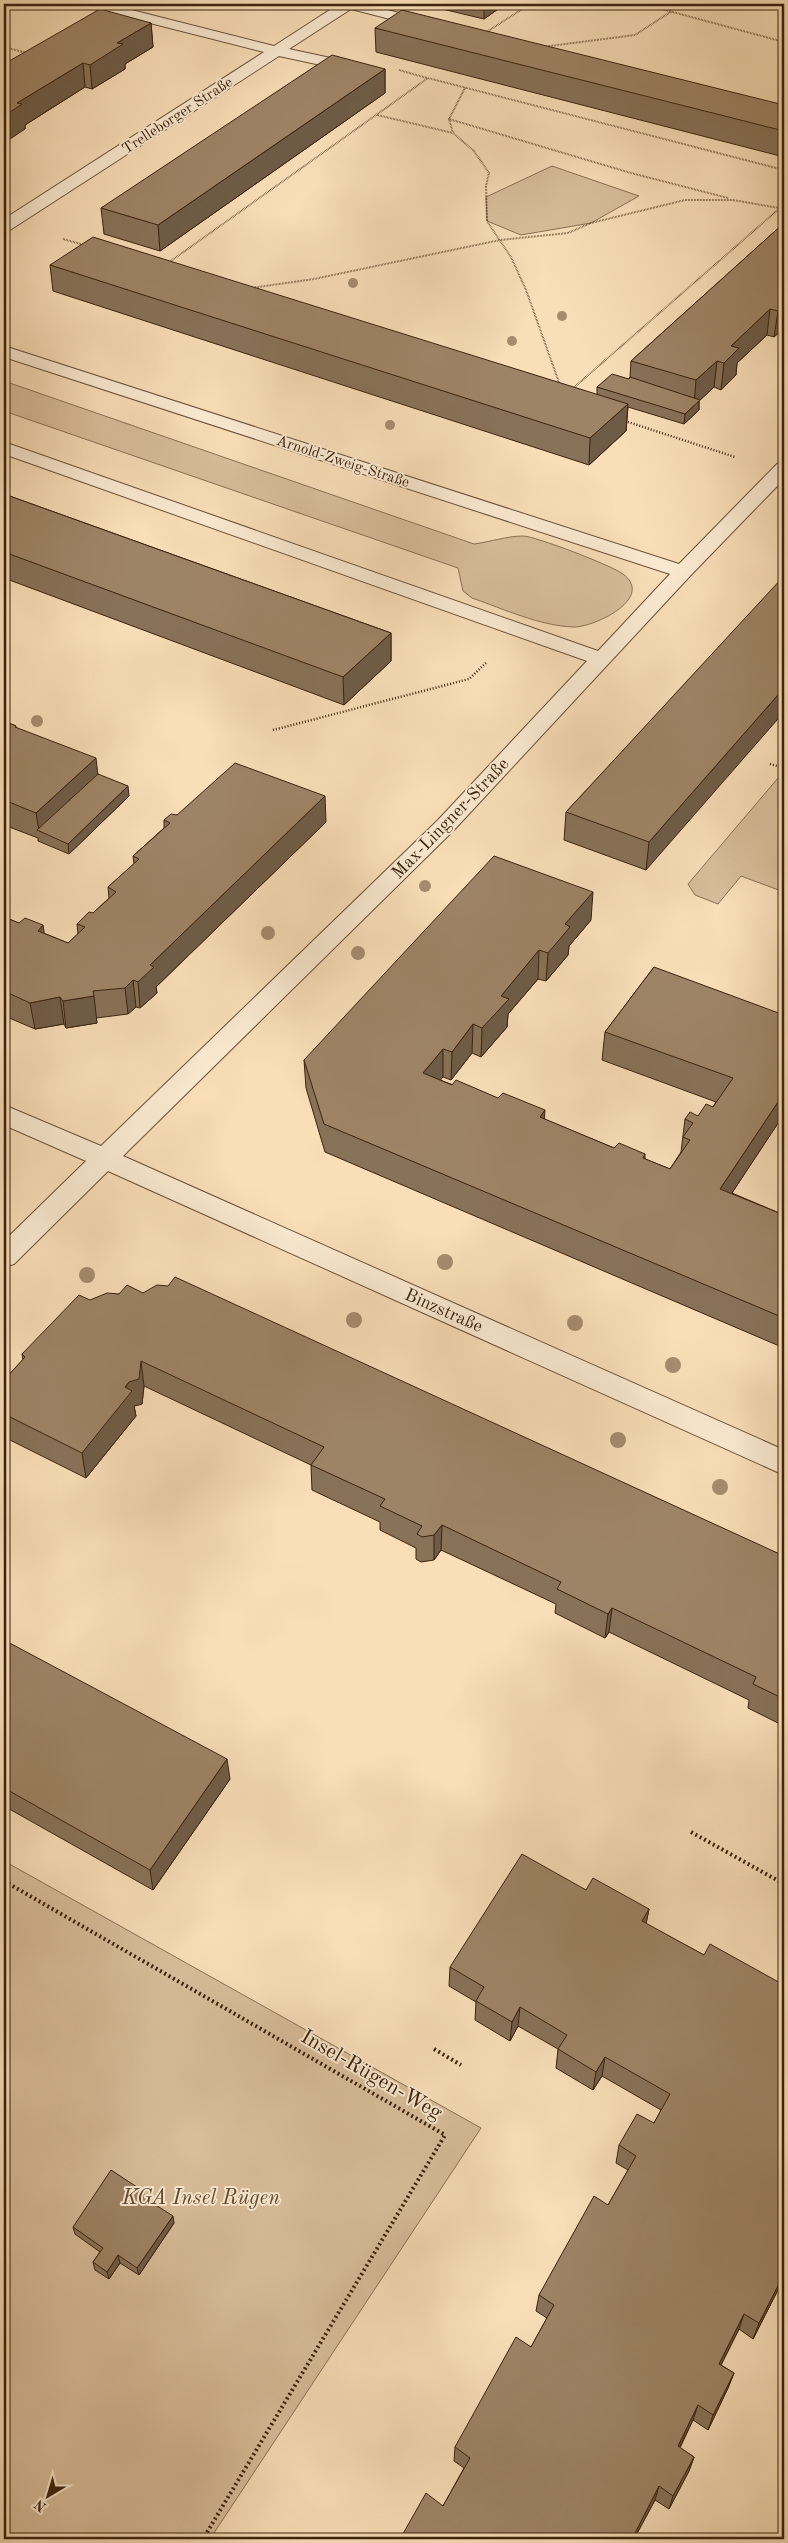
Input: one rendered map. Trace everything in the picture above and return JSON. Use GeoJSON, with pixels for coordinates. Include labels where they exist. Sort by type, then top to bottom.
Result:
{"type":"FeatureCollection","features":[{"type":"Feature","properties":{"kind":"street"},"geometry":{"type":"LineString","coordinates":[[92,4],[277,51],[368,70]]}},
{"type":"Feature","properties":{"kind":"street"},"geometry":{"type":"LineString","coordinates":[[349,4],[479,38]]}},
{"type":"Feature","properties":{"kind":"street","name":"Trelleborger Straße"},"geometry":{"type":"LineString","coordinates":[[4,226],[349,4]]}},
{"type":"Feature","properties":{"kind":"street","name":"Arnold-Zweig-Straße"},"geometry":{"type":"LineString","coordinates":[[4,351],[683,572]]}},
{"type":"Feature","properties":{"kind":"street"},"geometry":{"type":"LineString","coordinates":[[4,448],[600,659]]}},
{"type":"Feature","properties":{"kind":"street","name":"Max-Lingner-Straße"},"geometry":{"type":"LineString","coordinates":[[104,1157],[446,825],[600,659],[783,470]]}},
{"type":"Feature","properties":{"kind":"street","name":"Binzstraße"},"geometry":{"type":"LineString","coordinates":[[4,1114],[104,1157],[784,1463]]}},
{"type":"Feature","properties":{"kind":"street"},"geometry":{"type":"LineString","coordinates":[[4,1257],[104,1157]]}},
{"type":"Feature","properties":{"kind":"path"},"geometry":{"type":"LineString","coordinates":[[479,38],[530,4]]}},
{"type":"Feature","properties":{"kind":"path"},"geometry":{"type":"LineString","coordinates":[[644,4],[784,42]]}},
{"type":"Feature","properties":{"kind":"path"},"geometry":{"type":"LineString","coordinates":[[537,48],[553,44],[635,36],[672,11]]}},
{"type":"Feature","properties":{"kind":"path"},"geometry":{"type":"LineString","coordinates":[[4,47],[28,54]]}},
{"type":"Feature","properties":{"kind":"path"},"geometry":{"type":"LineString","coordinates":[[167,263],[428,78],[784,170]]}},
{"type":"Feature","properties":{"kind":"path"},"geometry":{"type":"LineString","coordinates":[[453,133],[449,119],[465,88]]}},
{"type":"Feature","properties":{"kind":"path"},"geometry":{"type":"LineString","coordinates":[[376,114],[453,133],[474,151],[489,173],[486,186],[487,221],[500,240],[526,290],[561,388]]}},
{"type":"Feature","properties":{"kind":"path"},"geometry":{"type":"LineString","coordinates":[[449,119],[631,173],[733,200],[784,209]]}},
{"type":"Feature","properties":{"kind":"path"},"geometry":{"type":"LineString","coordinates":[[245,288],[314,279],[500,240],[568,234],[591,223],[685,200],[733,200]]}},
{"type":"Feature","properties":{"kind":"path"},"geometry":{"type":"LineString","coordinates":[[564,396],[780,208]]}},
{"type":"Feature","properties":{"kind":"path"},"geometry":{"type":"LineString","coordinates":[[64,239],[92,248]]}},
{"type":"Feature","properties":{"kind":"path"},"geometry":{"type":"LineString","coordinates":[[624,421],[783,470]]}},
{"type":"Feature","properties":{"kind":"path"},"geometry":{"type":"LineString","coordinates":[[273,730],[469,679],[490,659]]}},
{"type":"Feature","properties":{"kind":"path"},"geometry":{"type":"LineString","coordinates":[[770,764],[784,768]]}},
{"type":"Feature","properties":{"kind":"path"},"geometry":{"type":"LineString","coordinates":[[691,1832],[784,1884]]}},
{"type":"Feature","properties":{"kind":"path","name":"Insel-Rügen-Weg"},"geometry":{"type":"LineString","coordinates":[[4,1881],[446,2135],[203,2539]]}},
{"type":"Feature","properties":{"kind":"path"},"geometry":{"type":"LineString","coordinates":[[434,2048],[461,2065]]}},
{"type":"Feature","properties":{"kind":"green space"},"geometry":{"type":"Polygon","coordinates":[[[552,166],[639,196],[591,223],[521,235],[487,221],[486,197],[552,166]]]}},
{"type":"Feature","properties":{"kind":"green space"},"geometry":{"type":"Polygon","coordinates":[[[4,381],[474,544],[523,536],[557,546],[590,558],[623,574],[631,583],[632,592],[627,601],[618,610],[607,617],[583,626],[574,627],[548,624],[522,616],[472,598],[463,591],[458,568],[4,411],[4,381]]]}},
{"type":"Feature","properties":{"kind":"green space"},"geometry":{"type":"Polygon","coordinates":[[[784,771],[784,892],[741,876],[718,904],[695,895],[688,884],[784,771]]]}},
{"type":"Feature","properties":{"kind":"green space","name":"KGA Insel Rügen"},"geometry":{"type":"Polygon","coordinates":[[[4,1861],[481,2128],[210,2539],[4,2539],[4,1861]]]}},
{"type":"Feature","properties":{"kind":"building"},"geometry":{"type":"Polygon","coordinates":[[[100,9],[151,23],[117,43],[123,44],[90,65],[83,63],[17,103],[22,104],[4,116],[4,64],[100,9]]]}},
{"type":"Feature","properties":{"kind":"building"},"geometry":{"type":"Polygon","coordinates":[[[402,10],[784,105],[784,131],[375,28],[402,10]]]}},
{"type":"Feature","properties":{"kind":"building"},"geometry":{"type":"Polygon","coordinates":[[[332,55],[385,69],[158,225],[101,208],[332,55]]]}},
{"type":"Feature","properties":{"kind":"building"},"geometry":{"type":"Polygon","coordinates":[[[784,223],[784,305],[778,311],[770,309],[731,346],[739,348],[724,363],[717,361],[696,380],[631,361],[784,223]]]}},
{"type":"Feature","properties":{"kind":"building"},"geometry":{"type":"Polygon","coordinates":[[[93,237],[628,404],[590,438],[50,265],[93,237]]]}},
{"type":"Feature","properties":{"kind":"building"},"geometry":{"type":"Polygon","coordinates":[[[612,374],[629,379],[630,377],[700,400],[685,414],[597,387],[612,374]]]}},
{"type":"Feature","properties":{"kind":"building"},"geometry":{"type":"Polygon","coordinates":[[[4,494],[391,633],[343,677],[4,552],[4,494]]]}},
{"type":"Feature","properties":{"kind":"building"},"geometry":{"type":"Polygon","coordinates":[[[783,577],[784,688],[649,842],[566,812],[783,577]]]}},
{"type":"Feature","properties":{"kind":"building"},"geometry":{"type":"Polygon","coordinates":[[[4,721],[96,758],[36,813],[4,800],[4,721]]]}},
{"type":"Feature","properties":{"kind":"building"},"geometry":{"type":"Polygon","coordinates":[[[235,763],[325,796],[150,965],[154,967],[138,982],[133,980],[125,988],[93,991],[94,996],[63,1001],[60,997],[30,1003],[4,991],[4,917],[19,923],[25,918],[43,925],[38,931],[68,943],[85,927],[77,924],[89,912],[93,913],[116,892],[108,887],[139,859],[133,856],[170,823],[164,820],[171,814],[177,815],[235,763]]]}},
{"type":"Feature","properties":{"kind":"building"},"geometry":{"type":"Polygon","coordinates":[[[98,774],[128,786],[68,844],[37,830],[98,774]]]}},
{"type":"Feature","properties":{"kind":"building"},"geometry":{"type":"Polygon","coordinates":[[[494,856],[593,892],[565,924],[570,927],[548,953],[539,950],[501,996],[509,999],[482,1028],[473,1024],[452,1052],[443,1049],[423,1073],[452,1085],[456,1080],[498,1098],[503,1093],[545,1110],[540,1117],[614,1148],[619,1143],[645,1154],[643,1158],[670,1169],[690,1140],[683,1137],[693,1123],[685,1119],[690,1112],[698,1116],[706,1104],[713,1107],[733,1078],[605,1032],[654,967],[784,1015],[784,1093],[720,1189],[784,1215],[784,1318],[324,1124],[304,1060],[494,856]]]}},
{"type":"Feature","properties":{"kind":"building"},"geometry":{"type":"Polygon","coordinates":[[[175,1277],[784,1556],[784,1699],[753,1684],[756,1677],[612,1608],[608,1614],[557,1589],[561,1582],[442,1525],[434,1535],[422,1537],[417,1534],[422,1526],[380,1506],[385,1499],[311,1465],[324,1447],[141,1361],[139,1379],[129,1382],[125,1387],[132,1391],[82,1453],[4,1414],[4,1380],[25,1357],[22,1354],[79,1295],[90,1300],[107,1293],[119,1294],[127,1285],[143,1293],[157,1285],[168,1286],[175,1277]]]}},
{"type":"Feature","properties":{"kind":"building"},"geometry":{"type":"Polygon","coordinates":[[[4,1640],[227,1759],[150,1870],[4,1788],[4,1640]]]}},
{"type":"Feature","properties":{"kind":"building"},"geometry":{"type":"Polygon","coordinates":[[[522,1854],[586,1890],[593,1878],[649,1909],[642,1921],[704,1955],[710,1944],[784,1985],[784,2274],[759,2323],[744,2314],[719,2364],[734,2373],[713,2415],[698,2405],[678,2446],[694,2457],[673,2496],[659,2486],[632,2539],[400,2539],[426,2493],[443,2506],[470,2458],[455,2447],[516,2337],[531,2347],[554,2305],[539,2295],[594,2196],[608,2205],[636,2156],[619,2145],[637,2114],[654,2123],[670,2094],[605,2057],[596,2072],[558,2049],[567,2035],[520,2007],[512,2022],[476,2001],[484,1987],[450,1967],[522,1854]]]}},
{"type":"Feature","properties":{"kind":"building"},"geometry":{"type":"Polygon","coordinates":[[[111,2170],[143,2191],[140,2195],[173,2216],[137,2268],[118,2255],[107,2272],[93,2262],[103,2248],[73,2227],[111,2170]]]}}]}
